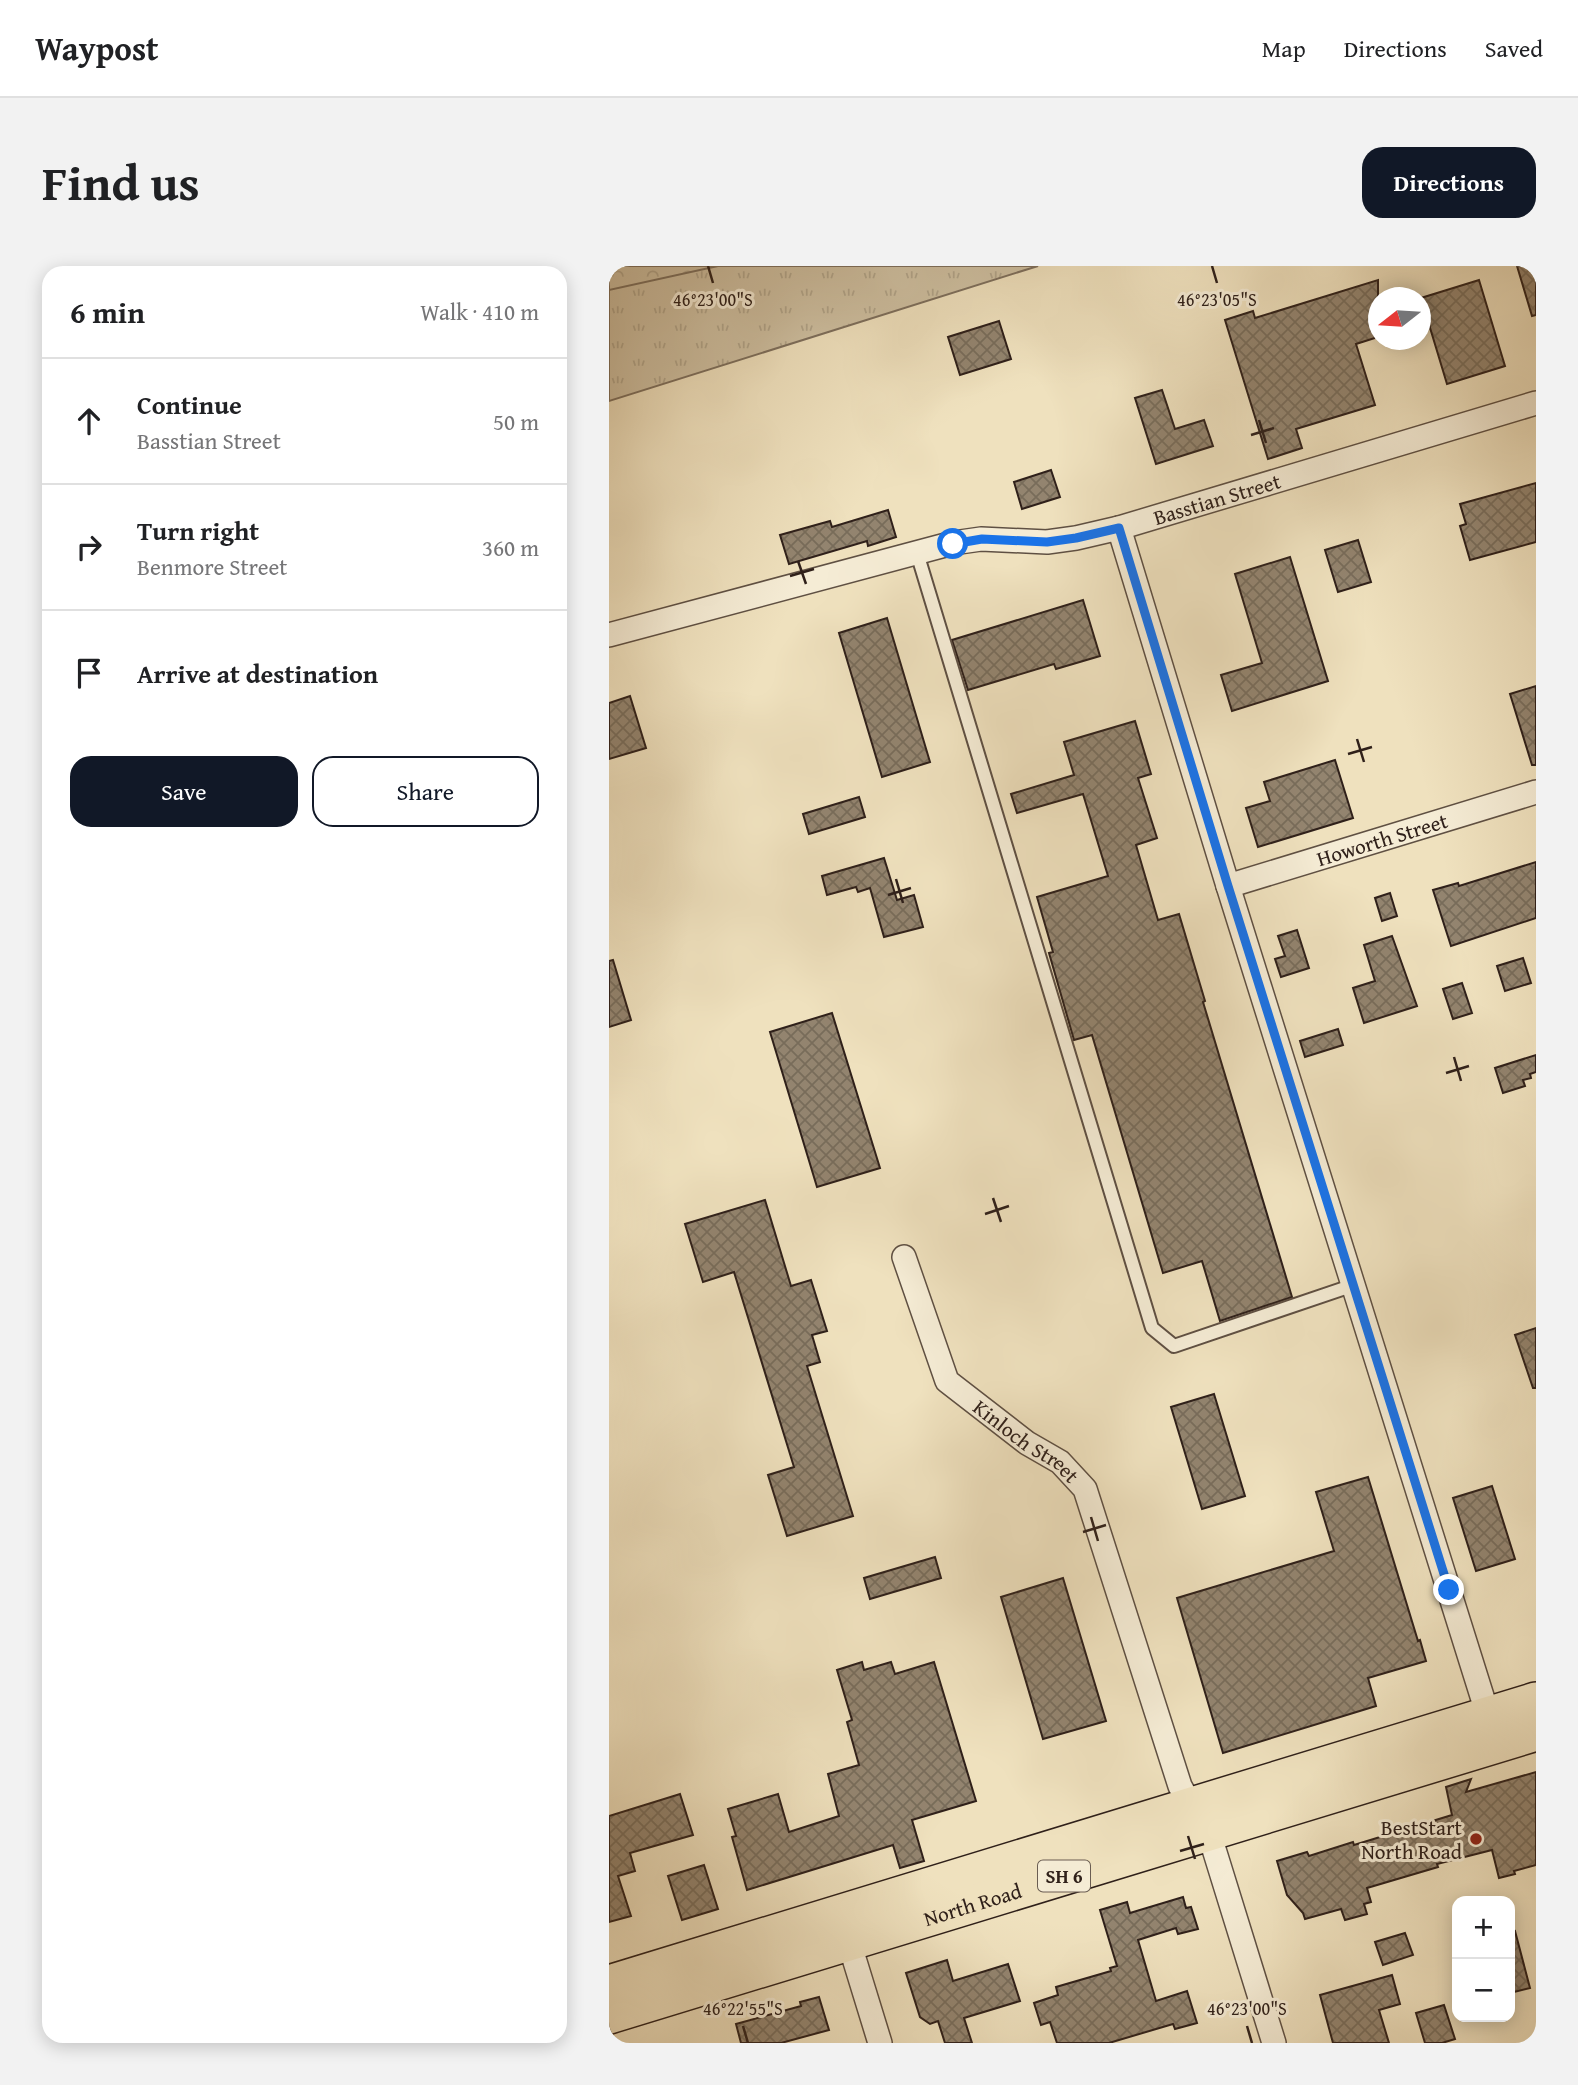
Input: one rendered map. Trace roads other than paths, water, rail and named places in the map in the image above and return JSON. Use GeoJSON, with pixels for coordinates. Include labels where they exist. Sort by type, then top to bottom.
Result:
{"type":"FeatureCollection","features":[{"type":"Feature","properties":{"kind":"main road","name":"North Road"},"geometry":{"type":"LineString","coordinates":[[609,2015],[845,1928],[1493,1730],[1536,1701]]}},
{"type":"Feature","properties":{"kind":"main road","name":"North Road"},"geometry":{"type":"LineString","coordinates":[[1493,1730],[1536,1732]]}},
{"type":"Feature","properties":{"kind":"main road","name":"North Road"},"geometry":{"type":"LineString","coordinates":[[609,1984],[845,1928]]}},
{"type":"Feature","properties":{"kind":"street","name":"Basstian Street"},"geometry":{"type":"LineString","coordinates":[[609,635],[917,553],[982,539],[1035,542],[1066,540],[1119,528],[1536,403]]}},
{"type":"Feature","properties":{"kind":"street"},"geometry":{"type":"LineString","coordinates":[[1119,528],[1228,886],[1493,1730]]}},
{"type":"Feature","properties":{"kind":"street","name":"Howorth Street"},"geometry":{"type":"LineString","coordinates":[[1228,886],[1536,792]]}},
{"type":"Feature","properties":{"kind":"street","name":"Kinloch Street"},"geometry":{"type":"LineString","coordinates":[[904,1257],[947,1381],[1027,1443],[1060,1462],[1085,1489],[1180,1786],[1216,1853],[1274,2043]]}},
{"type":"Feature","properties":{"kind":"street"},"geometry":{"type":"LineString","coordinates":[[845,1928],[880,2043]]}},
{"type":"Feature","properties":{"kind":"lane"},"geometry":{"type":"LineString","coordinates":[[917,553],[1152,1328],[1174,1346],[1354,1284]]}},
{"type":"Feature","properties":{"kind":"place","name":"BestStart North Road"},"geometry":{"type":"Point","coordinates":[1476,1839]}}]}
